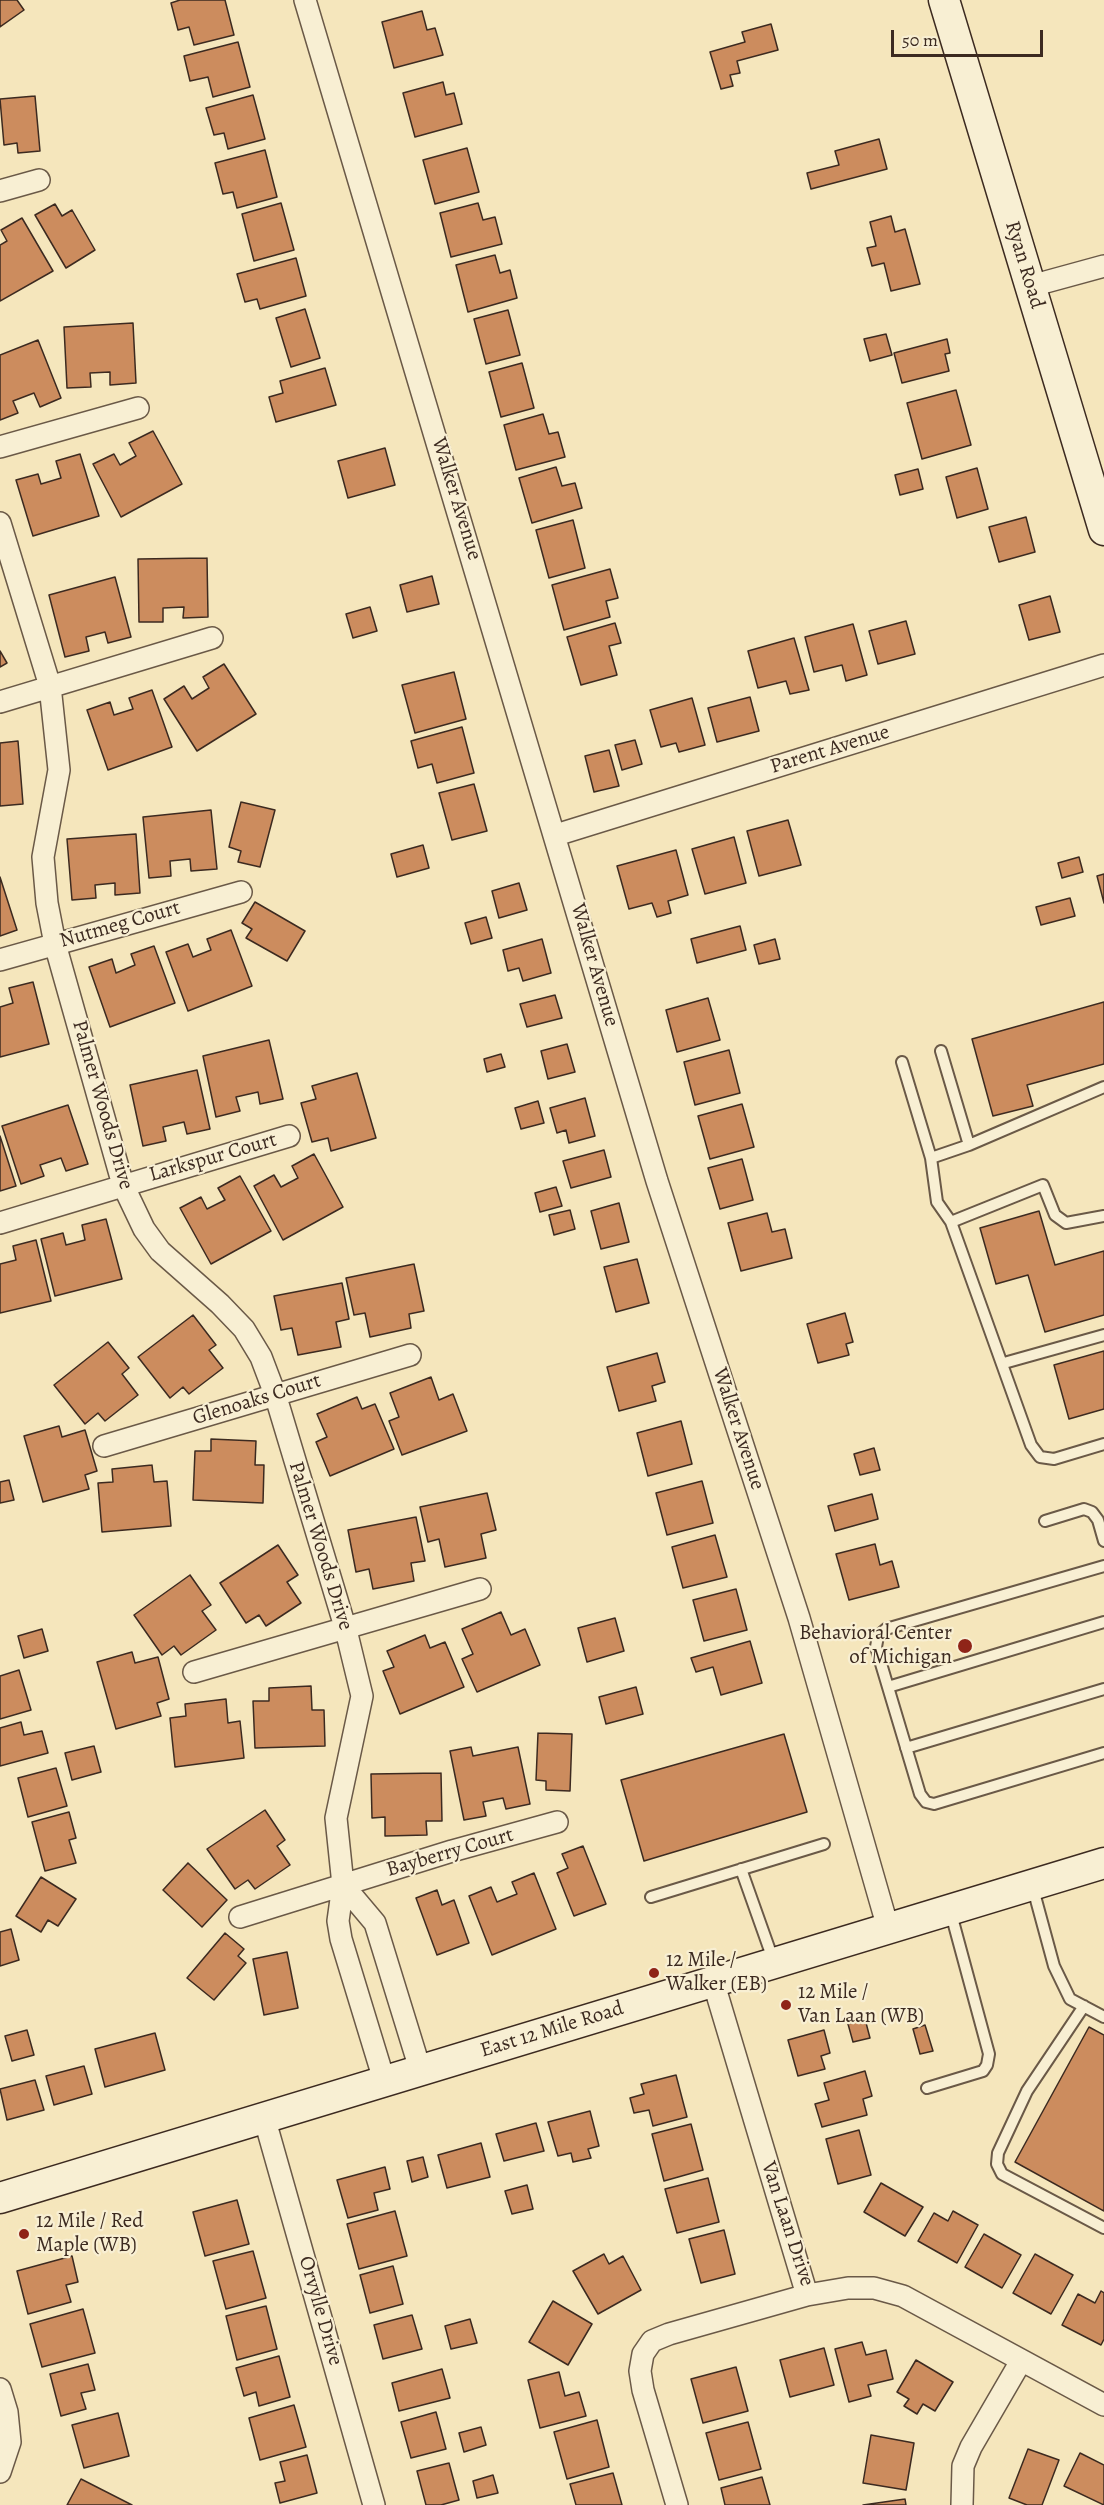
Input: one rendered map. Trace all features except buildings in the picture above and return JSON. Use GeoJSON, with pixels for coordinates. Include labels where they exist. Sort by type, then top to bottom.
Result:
{"type":"FeatureCollection","features":[{"type":"Feature","properties":{"kind":"main road","name":"Ryan Road"},"geometry":{"type":"LineString","coordinates":[[944,0],[1104,530]]}},
{"type":"Feature","properties":{"kind":"main road","name":"East 12 Mile Road"},"geometry":{"type":"LineString","coordinates":[[0,2198],[1104,1863]]}},
{"type":"Feature","properties":{"kind":"street","name":"Walker Avenue"},"geometry":{"type":"LineString","coordinates":[[305,0],[556,835],[657,1180],[799,1617],[888,1928]]}},
{"type":"Feature","properties":{"kind":"street"},"geometry":{"type":"LineString","coordinates":[[0,191],[39,180]]}},
{"type":"Feature","properties":{"kind":"street"},"geometry":{"type":"LineString","coordinates":[[1031,286],[1104,266]]}},
{"type":"Feature","properties":{"kind":"street"},"geometry":{"type":"LineString","coordinates":[[0,447],[138,408]]}},
{"type":"Feature","properties":{"kind":"street","name":"Palmer Woods Drive"},"geometry":{"type":"LineString","coordinates":[[0,523],[50,686],[59,770],[43,857],[47,903],[55,944],[123,1185],[144,1229],[160,1251],[220,1304],[244,1329],[261,1357],[275,1394],[346,1630],[362,1696],[336,1818],[343,1885],[338,1921],[341,1939],[384,2080]]}},
{"type":"Feature","properties":{"kind":"street"},"geometry":{"type":"LineString","coordinates":[[0,702],[212,638]]}},
{"type":"Feature","properties":{"kind":"street","name":"Parent Avenue"},"geometry":{"type":"LineString","coordinates":[[556,835],[1104,665]]}},
{"type":"Feature","properties":{"kind":"street","name":"Nutmeg Court"},"geometry":{"type":"LineString","coordinates":[[0,960],[241,892]]}},
{"type":"Feature","properties":{"kind":"street","name":"Larkspur Court"},"geometry":{"type":"LineString","coordinates":[[0,1223],[289,1136]]}},
{"type":"Feature","properties":{"kind":"street","name":"Glenoaks Court"},"geometry":{"type":"LineString","coordinates":[[104,1446],[410,1355]]}},
{"type":"Feature","properties":{"kind":"street"},"geometry":{"type":"LineString","coordinates":[[194,1672],[346,1630],[480,1589]]}},
{"type":"Feature","properties":{"kind":"street","name":"Bayberry Court"},"geometry":{"type":"LineString","coordinates":[[240,1917],[452,1851],[557,1822]]}},
{"type":"Feature","properties":{"kind":"street"},"geometry":{"type":"LineString","coordinates":[[343,1885],[375,1923],[420,2069]]}},
{"type":"Feature","properties":{"kind":"street","name":"Van Laan Drive"},"geometry":{"type":"LineString","coordinates":[[713,1981],[807,2295],[848,2288],[874,2288],[903,2296],[1104,2405]]}},
{"type":"Feature","properties":{"kind":"street","name":"Orvylle Drive"},"geometry":{"type":"LineString","coordinates":[[264,2117],[374,2505]]}},
{"type":"Feature","properties":{"kind":"street"},"geometry":{"type":"LineString","coordinates":[[677,2505],[643,2390],[640,2371],[643,2354],[652,2341],[669,2334],[807,2295]]}},
{"type":"Feature","properties":{"kind":"street"},"geometry":{"type":"LineString","coordinates":[[962,2505],[963,2466],[971,2446],[1021,2361]]}},
{"type":"Feature","properties":{"kind":"street"},"geometry":{"type":"LineString","coordinates":[[0,2389],[7,2412],[10,2442],[0,2472]]}},
{"type":"Feature","properties":{"kind":"lane"},"geometry":{"type":"LineString","coordinates":[[941,1051],[969,1145]]}},
{"type":"Feature","properties":{"kind":"lane"},"geometry":{"type":"LineString","coordinates":[[902,1062],[931,1158],[937,1202],[951,1222],[1004,1363],[1031,1445],[1041,1457],[1054,1459],[1104,1444]]}},
{"type":"Feature","properties":{"kind":"lane"},"geometry":{"type":"LineString","coordinates":[[931,1158],[969,1145],[1104,1087]]}},
{"type":"Feature","properties":{"kind":"lane"},"geometry":{"type":"LineString","coordinates":[[951,1222],[1043,1185],[1055,1215],[1066,1223],[1104,1216]]}},
{"type":"Feature","properties":{"kind":"lane"},"geometry":{"type":"LineString","coordinates":[[1004,1363],[1104,1335]]}},
{"type":"Feature","properties":{"kind":"lane"},"geometry":{"type":"LineString","coordinates":[[1045,1521],[1084,1509],[1092,1512],[1098,1520],[1104,1541]]}},
{"type":"Feature","properties":{"kind":"lane"},"geometry":{"type":"LineString","coordinates":[[1104,1566],[886,1629],[878,1636],[876,1647],[920,1794],[926,1802],[934,1804],[1104,1754]]}},
{"type":"Feature","properties":{"kind":"lane"},"geometry":{"type":"LineString","coordinates":[[888,1687],[1104,1622]]}},
{"type":"Feature","properties":{"kind":"lane"},"geometry":{"type":"LineString","coordinates":[[906,1748],[1104,1689]]}},
{"type":"Feature","properties":{"kind":"lane"},"geometry":{"type":"LineString","coordinates":[[651,1897],[824,1844]]}},
{"type":"Feature","properties":{"kind":"lane"},"geometry":{"type":"LineString","coordinates":[[741,1869],[774,1962]]}},
{"type":"Feature","properties":{"kind":"lane"},"geometry":{"type":"LineString","coordinates":[[1032,1885],[1054,1966],[1070,1999],[1104,2017]]}},
{"type":"Feature","properties":{"kind":"lane"},"geometry":{"type":"LineString","coordinates":[[927,2088],[983,2071],[989,2054],[950,1910]]}},
{"type":"Feature","properties":{"kind":"lane"},"geometry":{"type":"LineString","coordinates":[[1084,2006],[1027,2091],[998,2153],[998,2164],[1002,2174],[1104,2228]]}},
{"type":"Feature","properties":{"kind":"place","name":"Behavioral Center of Michigan"},"geometry":{"type":"Point","coordinates":[965,1646]}},
{"type":"Feature","properties":{"kind":"place","name":"12 Mile / Walker (EB)"},"geometry":{"type":"Point","coordinates":[654,1973]}},
{"type":"Feature","properties":{"kind":"place","name":"12 Mile / Van Laan (WB)"},"geometry":{"type":"Point","coordinates":[786,2005]}},
{"type":"Feature","properties":{"kind":"place","name":"12 Mile / Red Maple (WB)"},"geometry":{"type":"Point","coordinates":[24,2234]}}]}
